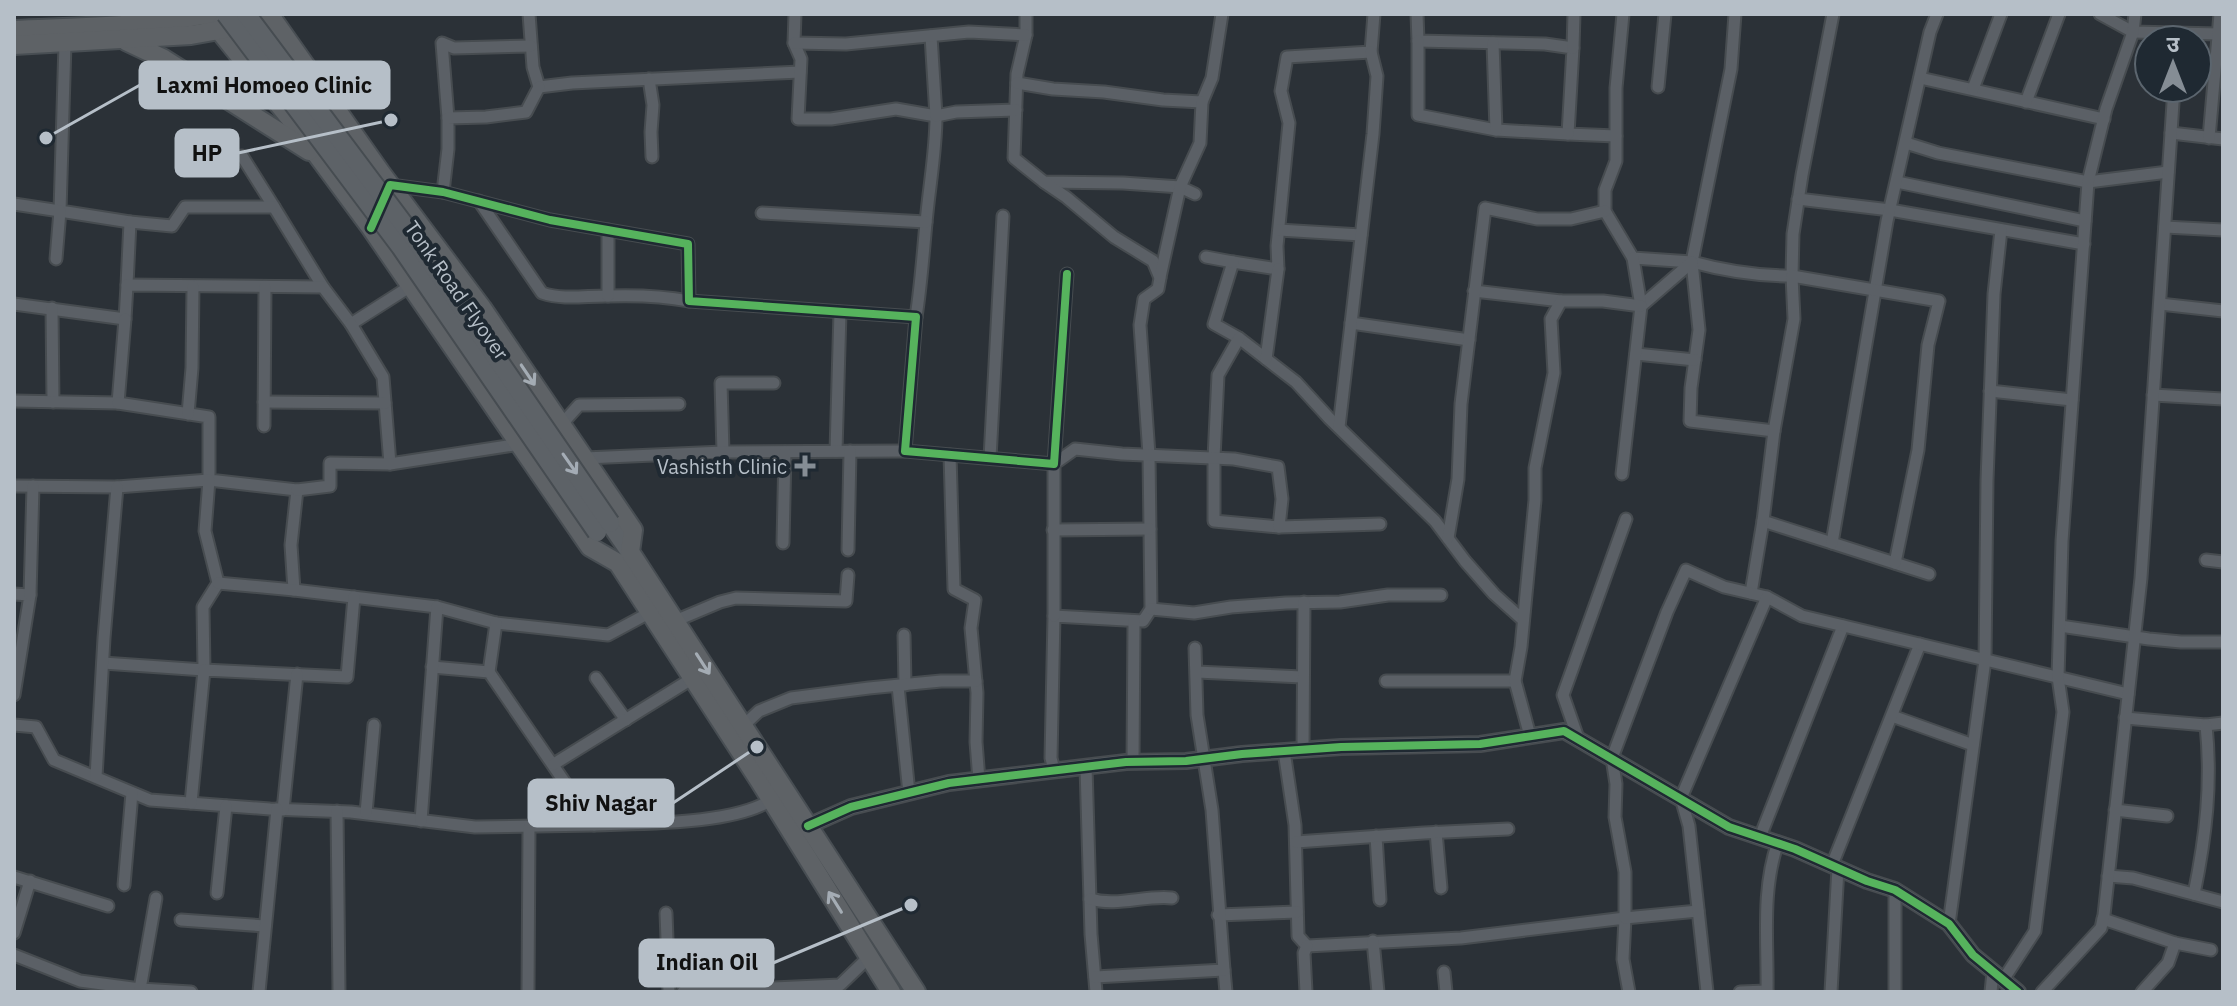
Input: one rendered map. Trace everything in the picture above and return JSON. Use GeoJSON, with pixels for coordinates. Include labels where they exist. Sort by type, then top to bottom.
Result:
{"type":"FeatureCollection","features":[{"type":"Feature","properties":{"kind":"highway"},"geometry":{"type":"LineString","coordinates":[[14,30],[140,19],[179,20],[207,14],[222,22],[415,289],[590,547],[599,554],[622,556],[675,621],[916,992]]}},
{"type":"Feature","properties":{"kind":"highway"},"geometry":{"type":"LineString","coordinates":[[14,45],[191,35],[222,22],[272,15],[390,185],[482,308],[633,530],[622,556],[649,613],[891,992]]}},
{"type":"Feature","properties":{"kind":"highway"},"geometry":{"type":"LineString","coordinates":[[124,40],[164,59],[321,159]]}},
{"type":"Feature","properties":{"kind":"main road","name":"Tonk Road Flyover"},"geometry":{"type":"LineString","coordinates":[[246,14],[414,238],[622,556]]}},
{"type":"Feature","properties":{"kind":"main road","name":"Tonk Road Flyover"},"geometry":{"type":"LineString","coordinates":[[222,22],[401,247],[603,528]]}},
{"type":"Feature","properties":{"kind":"street"},"geometry":{"type":"LineString","coordinates":[[448,118],[526,112],[539,87],[533,67],[529,14]]}},
{"type":"Feature","properties":{"kind":"street"},"geometry":{"type":"LineString","coordinates":[[795,14],[794,43],[801,59],[798,119],[831,119],[896,109],[936,116],[956,112],[1016,110]]}},
{"type":"Feature","properties":{"kind":"street"},"geometry":{"type":"LineString","coordinates":[[1026,14],[1026,35],[1017,74],[1014,158],[1114,237],[1153,261],[1160,278]]}},
{"type":"Feature","properties":{"kind":"street"},"geometry":{"type":"LineString","coordinates":[[1054,616],[1143,621],[1151,609],[1149,455],[1140,325],[1144,299],[1158,289],[1180,187],[1200,143],[1202,102],[1212,78],[1222,14]]}},
{"type":"Feature","properties":{"kind":"street"},"geometry":{"type":"LineString","coordinates":[[1339,427],[1377,76],[1371,52],[1374,14]]}},
{"type":"Feature","properties":{"kind":"street"},"geometry":{"type":"LineString","coordinates":[[1417,14],[1418,115],[1496,130],[1616,136]]}},
{"type":"Feature","properties":{"kind":"street"},"geometry":{"type":"LineString","coordinates":[[1568,134],[1574,14]]}},
{"type":"Feature","properties":{"kind":"street"},"geometry":{"type":"LineString","coordinates":[[1622,474],[1641,306],[1633,258],[1605,211],[1605,190],[1616,161],[1616,88],[1623,14]]}},
{"type":"Feature","properties":{"kind":"street"},"geometry":{"type":"LineString","coordinates":[[1658,87],[1665,14]]}},
{"type":"Feature","properties":{"kind":"street"},"geometry":{"type":"LineString","coordinates":[[1735,14],[1731,69],[1692,262],[1699,330],[1690,421],[1774,431]]}},
{"type":"Feature","properties":{"kind":"street"},"geometry":{"type":"LineString","coordinates":[[1751,593],[1794,319],[1793,234],[1833,14]]}},
{"type":"Feature","properties":{"kind":"street"},"geometry":{"type":"LineString","coordinates":[[1832,543],[1890,210],[1930,32],[1937,14]]}},
{"type":"Feature","properties":{"kind":"street"},"geometry":{"type":"LineString","coordinates":[[1973,89],[2001,14]]}},
{"type":"Feature","properties":{"kind":"street"},"geometry":{"type":"LineString","coordinates":[[2026,102],[2059,14]]}},
{"type":"Feature","properties":{"kind":"street"},"geometry":{"type":"LineString","coordinates":[[1991,992],[1998,976],[2035,931],[2063,712],[2058,677],[2062,541],[2088,182],[2104,119],[2133,32],[2100,14]]}},
{"type":"Feature","properties":{"kind":"street"},"geometry":{"type":"LineString","coordinates":[[2209,138],[2220,14]]}},
{"type":"Feature","properties":{"kind":"street"},"geometry":{"type":"LineString","coordinates":[[794,43],[846,44],[969,32],[1026,35]]}},
{"type":"Feature","properties":{"kind":"street"},"geometry":{"type":"LineString","coordinates":[[2213,34],[2219,34]]}},
{"type":"Feature","properties":{"kind":"street"},"geometry":{"type":"LineString","coordinates":[[905,451],[916,317],[936,142],[931,36]]}},
{"type":"Feature","properties":{"kind":"street"},"geometry":{"type":"LineString","coordinates":[[1418,41],[1545,44],[1573,48]]}},
{"type":"Feature","properties":{"kind":"street"},"geometry":{"type":"LineString","coordinates":[[56,259],[65,43]]}},
{"type":"Feature","properties":{"kind":"street"},"geometry":{"type":"LineString","coordinates":[[443,192],[448,118],[442,43],[454,48],[531,46]]}},
{"type":"Feature","properties":{"kind":"street"},"geometry":{"type":"LineString","coordinates":[[1493,43],[1496,130]]}},
{"type":"Feature","properties":{"kind":"street"},"geometry":{"type":"LineString","coordinates":[[1266,359],[1278,269],[1289,123],[1281,91],[1287,57],[1371,52]]}},
{"type":"Feature","properties":{"kind":"street"},"geometry":{"type":"LineString","coordinates":[[539,87],[800,72]]}},
{"type":"Feature","properties":{"kind":"street"},"geometry":{"type":"LineString","coordinates":[[1920,78],[2104,119]]}},
{"type":"Feature","properties":{"kind":"street"},"geometry":{"type":"LineString","coordinates":[[649,79],[653,105],[652,157]]}},
{"type":"Feature","properties":{"kind":"street"},"geometry":{"type":"LineString","coordinates":[[1017,83],[1202,102]]}},
{"type":"Feature","properties":{"kind":"street"},"geometry":{"type":"LineString","coordinates":[[2042,992],[2101,928],[2103,919],[2141,578],[2173,104]]}},
{"type":"Feature","properties":{"kind":"street"},"geometry":{"type":"LineString","coordinates":[[2171,133],[2223,139]]}},
{"type":"Feature","properties":{"kind":"street"},"geometry":{"type":"LineString","coordinates":[[1906,143],[1938,153],[2088,182],[2168,172]]}},
{"type":"Feature","properties":{"kind":"street"},"geometry":{"type":"LineString","coordinates":[[242,156],[383,377],[390,464]]}},
{"type":"Feature","properties":{"kind":"street"},"geometry":{"type":"LineString","coordinates":[[1044,182],[1180,187],[1195,194]]}},
{"type":"Feature","properties":{"kind":"street"},"geometry":{"type":"LineString","coordinates":[[1897,182],[2085,221]]}},
{"type":"Feature","properties":{"kind":"street"},"geometry":{"type":"LineString","coordinates":[[371,228],[390,185],[443,192],[550,220],[688,244],[689,301]]}},
{"type":"Feature","properties":{"kind":"street"},"geometry":{"type":"LineString","coordinates":[[1798,199],[1890,210],[2084,244]]}},
{"type":"Feature","properties":{"kind":"street"},"geometry":{"type":"LineString","coordinates":[[479,201],[542,293],[557,298],[676,298],[916,317]]}},
{"type":"Feature","properties":{"kind":"street"},"geometry":{"type":"LineString","coordinates":[[14,204],[172,226],[185,207],[274,207]]}},
{"type":"Feature","properties":{"kind":"street"},"geometry":{"type":"LineString","coordinates":[[1448,538],[1458,479],[1461,404],[1485,208],[1537,219],[1571,219],[1605,211]]}},
{"type":"Feature","properties":{"kind":"street"},"geometry":{"type":"LineString","coordinates":[[762,213],[926,222]]}},
{"type":"Feature","properties":{"kind":"street"},"geometry":{"type":"LineString","coordinates":[[990,458],[1003,216]]}},
{"type":"Feature","properties":{"kind":"street"},"geometry":{"type":"LineString","coordinates":[[118,403],[130,222]]}},
{"type":"Feature","properties":{"kind":"street"},"geometry":{"type":"LineString","coordinates":[[2165,227],[2223,230]]}},
{"type":"Feature","properties":{"kind":"street"},"geometry":{"type":"LineString","coordinates":[[608,230],[608,296]]}},
{"type":"Feature","properties":{"kind":"street"},"geometry":{"type":"LineString","coordinates":[[1279,230],[1361,235]]}},
{"type":"Feature","properties":{"kind":"street"},"geometry":{"type":"LineString","coordinates":[[1949,924],[1985,660],[1990,391],[1994,294],[2001,230]]}},
{"type":"Feature","properties":{"kind":"street"},"geometry":{"type":"LineString","coordinates":[[1206,257],[1278,269]]}},
{"type":"Feature","properties":{"kind":"street"},"geometry":{"type":"LineString","coordinates":[[1633,258],[1692,262],[1729,272],[1792,276],[1939,301],[1928,345],[1918,450],[1895,563]]}},
{"type":"Feature","properties":{"kind":"street"},"geometry":{"type":"LineString","coordinates":[[1233,262],[1214,324],[1239,338],[1296,382],[1435,521],[1494,594],[1523,620]]}},
{"type":"Feature","properties":{"kind":"street"},"geometry":{"type":"LineString","coordinates":[[1474,291],[1641,306],[1692,262]]}},
{"type":"Feature","properties":{"kind":"street"},"geometry":{"type":"LineString","coordinates":[[1054,770],[1051,758],[1054,464],[1067,274]]}},
{"type":"Feature","properties":{"kind":"street"},"geometry":{"type":"LineString","coordinates":[[127,285],[323,287]]}},
{"type":"Feature","properties":{"kind":"street"},"geometry":{"type":"LineString","coordinates":[[188,414],[193,287]]}},
{"type":"Feature","properties":{"kind":"street"},"geometry":{"type":"LineString","coordinates":[[264,426],[265,287]]}},
{"type":"Feature","properties":{"kind":"street"},"geometry":{"type":"LineString","coordinates":[[351,324],[406,289],[415,289]]}},
{"type":"Feature","properties":{"kind":"street"},"geometry":{"type":"LineString","coordinates":[[1530,736],[1515,681],[1535,500],[1535,468],[1554,373],[1551,319],[1561,301]]}},
{"type":"Feature","properties":{"kind":"street"},"geometry":{"type":"LineString","coordinates":[[14,304],[125,319]]}},
{"type":"Feature","properties":{"kind":"street"},"geometry":{"type":"LineString","coordinates":[[2160,304],[2223,311]]}},
{"type":"Feature","properties":{"kind":"street"},"geometry":{"type":"LineString","coordinates":[[52,308],[53,402]]}},
{"type":"Feature","properties":{"kind":"street"},"geometry":{"type":"LineString","coordinates":[[836,451],[840,312]]}},
{"type":"Feature","properties":{"kind":"street"},"geometry":{"type":"LineString","coordinates":[[1351,323],[1469,340]]}},
{"type":"Feature","properties":{"kind":"street"},"geometry":{"type":"LineString","coordinates":[[1239,338],[1218,375],[1214,521],[1279,527],[1380,524]]}},
{"type":"Feature","properties":{"kind":"street"},"geometry":{"type":"LineString","coordinates":[[1636,354],[1695,360]]}},
{"type":"Feature","properties":{"kind":"street"},"geometry":{"type":"LineString","coordinates":[[723,452],[721,383],[774,383]]}},
{"type":"Feature","properties":{"kind":"street"},"geometry":{"type":"LineString","coordinates":[[1990,391],[2072,400]]}},
{"type":"Feature","properties":{"kind":"street"},"geometry":{"type":"LineString","coordinates":[[2153,395],[2223,399]]}},
{"type":"Feature","properties":{"kind":"street"},"geometry":{"type":"LineString","coordinates":[[14,401],[118,403],[209,417],[205,531],[218,583],[203,607],[204,670],[191,803]]}},
{"type":"Feature","properties":{"kind":"street"},"geometry":{"type":"LineString","coordinates":[[264,402],[385,403]]}},
{"type":"Feature","properties":{"kind":"street"},"geometry":{"type":"LineString","coordinates":[[561,425],[579,405],[679,404]]}},
{"type":"Feature","properties":{"kind":"street"},"geometry":{"type":"LineString","coordinates":[[14,486],[117,487],[209,480],[297,490],[330,486],[330,463],[390,464],[520,444]]}},
{"type":"Feature","properties":{"kind":"street"},"geometry":{"type":"LineString","coordinates":[[585,458],[723,452],[905,451],[1054,464],[1075,449],[1234,459],[1278,467],[1282,499],[1279,527]]}},
{"type":"Feature","properties":{"kind":"street"},"geometry":{"type":"LineString","coordinates":[[848,550],[850,451]]}},
{"type":"Feature","properties":{"kind":"street"},"geometry":{"type":"LineString","coordinates":[[783,543],[785,452]]}},
{"type":"Feature","properties":{"kind":"street"},"geometry":{"type":"LineString","coordinates":[[950,455],[954,589],[975,600],[971,628],[979,780]]}},
{"type":"Feature","properties":{"kind":"street"},"geometry":{"type":"LineString","coordinates":[[14,695],[30,595],[33,486]]}},
{"type":"Feature","properties":{"kind":"street"},"geometry":{"type":"LineString","coordinates":[[96,777],[117,487]]}},
{"type":"Feature","properties":{"kind":"street"},"geometry":{"type":"LineString","coordinates":[[294,590],[291,545],[297,490]]}},
{"type":"Feature","properties":{"kind":"street"},"geometry":{"type":"LineString","coordinates":[[1578,738],[1563,695],[1626,519]]}},
{"type":"Feature","properties":{"kind":"street"},"geometry":{"type":"LineString","coordinates":[[1763,521],[1929,574]]}},
{"type":"Feature","properties":{"kind":"street"},"geometry":{"type":"LineString","coordinates":[[1053,530],[1150,529]]}},
{"type":"Feature","properties":{"kind":"street"},"geometry":{"type":"LineString","coordinates":[[2206,560],[2223,562]]}},
{"type":"Feature","properties":{"kind":"street"},"geometry":{"type":"LineString","coordinates":[[1629,992],[1623,959],[1625,872],[1617,832],[1612,758],[1686,570],[1724,587],[1767,597],[1802,616],[2128,694]]}},
{"type":"Feature","properties":{"kind":"street"},"geometry":{"type":"LineString","coordinates":[[675,621],[736,598],[846,601],[848,575]]}},
{"type":"Feature","properties":{"kind":"street"},"geometry":{"type":"LineString","coordinates":[[218,583],[437,607],[496,623],[608,635],[649,613]]}},
{"type":"Feature","properties":{"kind":"street"},"geometry":{"type":"LineString","coordinates":[[14,594],[30,595]]}},
{"type":"Feature","properties":{"kind":"street"},"geometry":{"type":"LineString","coordinates":[[1151,609],[1194,613],[1231,607],[1340,602],[1388,595],[1441,595]]}},
{"type":"Feature","properties":{"kind":"street"},"geometry":{"type":"LineString","coordinates":[[103,663],[347,677],[354,597]]}},
{"type":"Feature","properties":{"kind":"street"},"geometry":{"type":"LineString","coordinates":[[1707,992],[1689,826],[1681,798],[1767,597]]}},
{"type":"Feature","properties":{"kind":"street"},"geometry":{"type":"LineString","coordinates":[[1303,750],[1304,602]]}},
{"type":"Feature","properties":{"kind":"street"},"geometry":{"type":"LineString","coordinates":[[421,821],[437,607]]}},
{"type":"Feature","properties":{"kind":"street"},"geometry":{"type":"LineString","coordinates":[[1133,762],[1134,621]]}},
{"type":"Feature","properties":{"kind":"street"},"geometry":{"type":"LineString","coordinates":[[496,623],[489,672],[594,825]]}},
{"type":"Feature","properties":{"kind":"street"},"geometry":{"type":"LineString","coordinates":[[1760,837],[1843,626]]}},
{"type":"Feature","properties":{"kind":"street"},"geometry":{"type":"LineString","coordinates":[[2060,626],[2134,638],[2223,642]]}},
{"type":"Feature","properties":{"kind":"street"},"geometry":{"type":"LineString","coordinates":[[904,635],[902,685],[909,793]]}},
{"type":"Feature","properties":{"kind":"street"},"geometry":{"type":"LineString","coordinates":[[1831,992],[1835,866],[1920,644]]}},
{"type":"Feature","properties":{"kind":"street"},"geometry":{"type":"LineString","coordinates":[[1195,648],[1197,715],[1212,810],[1226,992]]}},
{"type":"Feature","properties":{"kind":"street"},"geometry":{"type":"LineString","coordinates":[[432,667],[489,672]]}},
{"type":"Feature","properties":{"kind":"street"},"geometry":{"type":"LineString","coordinates":[[1197,672],[1302,677]]}},
{"type":"Feature","properties":{"kind":"street"},"geometry":{"type":"LineString","coordinates":[[259,992],[297,674]]}},
{"type":"Feature","properties":{"kind":"street"},"geometry":{"type":"LineString","coordinates":[[596,678],[626,720]]}},
{"type":"Feature","properties":{"kind":"street"},"geometry":{"type":"LineString","coordinates":[[554,764],[693,678]]}},
{"type":"Feature","properties":{"kind":"street"},"geometry":{"type":"LineString","coordinates":[[743,726],[759,711],[791,698],[941,681],[976,681]]}},
{"type":"Feature","properties":{"kind":"street"},"geometry":{"type":"LineString","coordinates":[[1386,681],[1515,681]]}},
{"type":"Feature","properties":{"kind":"street"},"geometry":{"type":"LineString","coordinates":[[1892,716],[1973,745]]}},
{"type":"Feature","properties":{"kind":"street"},"geometry":{"type":"LineString","coordinates":[[2125,718],[2206,725],[2223,723]]}},
{"type":"Feature","properties":{"kind":"street"},"geometry":{"type":"LineString","coordinates":[[14,725],[36,727],[54,760],[150,800],[366,813],[475,827],[529,828],[716,818],[771,800]]}},
{"type":"Feature","properties":{"kind":"street"},"geometry":{"type":"LineString","coordinates":[[366,813],[374,725]]}},
{"type":"Feature","properties":{"kind":"street"},"geometry":{"type":"LineString","coordinates":[[2194,894],[2208,811],[2210,765],[2206,725]]}},
{"type":"Feature","properties":{"kind":"street"},"geometry":{"type":"LineString","coordinates":[[808,826],[851,807],[949,783],[1133,762],[1303,750],[1480,744],[1564,731],[1729,827],[1778,842],[1895,890],[1949,924],[1973,955],[2018,992]]}},
{"type":"Feature","properties":{"kind":"street"},"geometry":{"type":"LineString","coordinates":[[1284,751],[1295,825],[1298,936],[1307,946]]}},
{"type":"Feature","properties":{"kind":"street"},"geometry":{"type":"LineString","coordinates":[[1086,767],[1096,992]]}},
{"type":"Feature","properties":{"kind":"street"},"geometry":{"type":"LineString","coordinates":[[124,885],[132,793]]}},
{"type":"Feature","properties":{"kind":"street"},"geometry":{"type":"LineString","coordinates":[[217,893],[226,806]]}},
{"type":"Feature","properties":{"kind":"street"},"geometry":{"type":"LineString","coordinates":[[2115,810],[2167,816]]}},
{"type":"Feature","properties":{"kind":"street"},"geometry":{"type":"LineString","coordinates":[[337,811],[339,992]]}},
{"type":"Feature","properties":{"kind":"street"},"geometry":{"type":"LineString","coordinates":[[528,992],[529,828]]}},
{"type":"Feature","properties":{"kind":"street"},"geometry":{"type":"LineString","coordinates":[[1296,842],[1508,829]]}},
{"type":"Feature","properties":{"kind":"street"},"geometry":{"type":"LineString","coordinates":[[1436,832],[1441,888]]}},
{"type":"Feature","properties":{"kind":"street"},"geometry":{"type":"LineString","coordinates":[[1376,836],[1380,900]]}},
{"type":"Feature","properties":{"kind":"street"},"geometry":{"type":"LineString","coordinates":[[1740,992],[1767,991],[1765,927],[1771,861],[1778,842]]}},
{"type":"Feature","properties":{"kind":"street"},"geometry":{"type":"LineString","coordinates":[[2108,876],[2133,878],[2223,902]]}},
{"type":"Feature","properties":{"kind":"street"},"geometry":{"type":"LineString","coordinates":[[14,877],[108,906]]}},
{"type":"Feature","properties":{"kind":"street"},"geometry":{"type":"LineString","coordinates":[[14,933],[30,881]]}},
{"type":"Feature","properties":{"kind":"street"},"geometry":{"type":"LineString","coordinates":[[1895,890],[1895,992]]}},
{"type":"Feature","properties":{"kind":"street"},"geometry":{"type":"LineString","coordinates":[[1090,899],[1117,902],[1156,896],[1172,898]]}},
{"type":"Feature","properties":{"kind":"street"},"geometry":{"type":"LineString","coordinates":[[140,989],[156,898]]}},
{"type":"Feature","properties":{"kind":"street"},"geometry":{"type":"LineString","coordinates":[[1307,946],[1461,938],[1698,911]]}},
{"type":"Feature","properties":{"kind":"street"},"geometry":{"type":"LineString","coordinates":[[1218,915],[1297,912]]}},
{"type":"Feature","properties":{"kind":"street"},"geometry":{"type":"LineString","coordinates":[[666,913],[669,992]]}},
{"type":"Feature","properties":{"kind":"street"},"geometry":{"type":"LineString","coordinates":[[2103,919],[2175,943],[2211,950]]}},
{"type":"Feature","properties":{"kind":"street"},"geometry":{"type":"LineString","coordinates":[[181,920],[265,926]]}},
{"type":"Feature","properties":{"kind":"street"},"geometry":{"type":"LineString","coordinates":[[1373,941],[1378,992]]}},
{"type":"Feature","properties":{"kind":"street"},"geometry":{"type":"LineString","coordinates":[[2142,992],[2168,963],[2175,943]]}},
{"type":"Feature","properties":{"kind":"street"},"geometry":{"type":"LineString","coordinates":[[1306,992],[1304,953],[1307,946]]}},
{"type":"Feature","properties":{"kind":"street"},"geometry":{"type":"LineString","coordinates":[[14,955],[78,986],[190,992]]}},
{"type":"Feature","properties":{"kind":"street"},"geometry":{"type":"LineString","coordinates":[[683,992],[840,985],[869,957]]}},
{"type":"Feature","properties":{"kind":"street"},"geometry":{"type":"LineString","coordinates":[[1095,977],[1224,970]]}},
{"type":"Feature","properties":{"kind":"street"},"geometry":{"type":"LineString","coordinates":[[1444,972],[1446,992]]}},
{"type":"Feature","properties":{"kind":"cycle path"},"geometry":{"type":"LineString","coordinates":[[371,228],[390,185],[443,192],[550,220],[688,244],[689,301],[916,317],[905,451],[1054,464],[1067,274]]}},
{"type":"Feature","properties":{"kind":"cycle path"},"geometry":{"type":"LineString","coordinates":[[808,826],[851,807],[949,783],[1126,762],[1186,761],[1341,747],[1480,744],[1564,731],[1729,827],[1795,849],[1895,890],[1949,924],[1973,955],[2018,992]]}},
{"type":"Feature","properties":{"kind":"place","name":"HP"},"geometry":{"type":"Point","coordinates":[391,120]}},
{"type":"Feature","properties":{"kind":"place","name":"Laxmi Homoeo Clinic"},"geometry":{"type":"Point","coordinates":[46,138]}},
{"type":"Feature","properties":{"kind":"place","name":"Vashisth Clinic"},"geometry":{"type":"Point","coordinates":[805,466]}},
{"type":"Feature","properties":{"kind":"place","name":"Shiv Nagar"},"geometry":{"type":"Point","coordinates":[757,747]}},
{"type":"Feature","properties":{"kind":"place","name":"Indian Oil"},"geometry":{"type":"Point","coordinates":[911,905]}}]}
